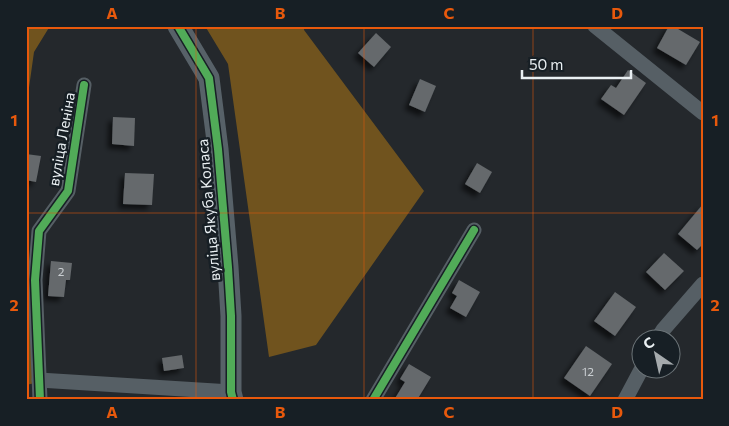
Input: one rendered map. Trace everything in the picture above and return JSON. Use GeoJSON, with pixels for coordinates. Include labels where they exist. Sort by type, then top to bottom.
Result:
{"type":"FeatureCollection","features":[{"type":"Feature","properties":{"kind":"street","name":"вуліца Якуба Коласа"},"geometry":{"type":"LineString","coordinates":[[178,26],[209,78],[218,149],[228,267],[232,396]]}},
{"type":"Feature","properties":{"kind":"street"},"geometry":{"type":"LineString","coordinates":[[595,26],[703,113]]}},
{"type":"Feature","properties":{"kind":"street","name":"вуліца Леніна"},"geometry":{"type":"LineString","coordinates":[[40,400],[34,280],[39,231],[68,191],[84,85]]}},
{"type":"Feature","properties":{"kind":"street"},"geometry":{"type":"LineString","coordinates":[[373,400],[474,230]]}},
{"type":"Feature","properties":{"kind":"street"},"geometry":{"type":"LineString","coordinates":[[665,328],[703,284]]}},
{"type":"Feature","properties":{"kind":"street"},"geometry":{"type":"LineString","coordinates":[[625,400],[637,378]]}},
{"type":"Feature","properties":{"kind":"street"},"geometry":{"type":"LineString","coordinates":[[39,380],[119,393],[232,396]]}},
{"type":"Feature","properties":{"kind":"shaded area"},"geometry":{"type":"Polygon","coordinates":[[[26,26],[50,26],[34,52],[26,109],[26,26]]]}},
{"type":"Feature","properties":{"kind":"shaded area"},"geometry":{"type":"Polygon","coordinates":[[[205,26],[304,26],[304,30],[424,191],[316,345],[269,357],[228,64],[205,26]]]}},
{"type":"Feature","properties":{"kind":"shaded area"},"geometry":{"type":"Polygon","coordinates":[[[26,258],[35,383],[26,385],[26,258]]]}},
{"type":"Feature","properties":{"kind":"building"},"geometry":{"type":"Polygon","coordinates":[[[669,26],[673,26],[700,42],[686,65],[657,48],[669,26]]]}},
{"type":"Feature","properties":{"kind":"building"},"geometry":{"type":"Polygon","coordinates":[[[376,33],[391,47],[374,67],[358,53],[376,33]]]}},
{"type":"Feature","properties":{"kind":"building"},"geometry":{"type":"Polygon","coordinates":[[[628,70],[646,83],[624,115],[601,99],[611,85],[616,88],[628,70]]]}},
{"type":"Feature","properties":{"kind":"building"},"geometry":{"type":"Polygon","coordinates":[[[420,79],[436,86],[425,112],[409,105],[420,79]]]}},
{"type":"Feature","properties":{"kind":"building"},"geometry":{"type":"Polygon","coordinates":[[[113,117],[135,118],[134,146],[112,144],[113,117]]]}},
{"type":"Feature","properties":{"kind":"building"},"geometry":{"type":"Polygon","coordinates":[[[26,154],[41,156],[36,182],[26,180],[26,154]]]}},
{"type":"Feature","properties":{"kind":"building"},"geometry":{"type":"Polygon","coordinates":[[[477,163],[492,172],[480,193],[465,184],[477,163]]]}},
{"type":"Feature","properties":{"kind":"building"},"geometry":{"type":"Polygon","coordinates":[[[125,173],[154,174],[152,205],[123,204],[125,173]]]}},
{"type":"Feature","properties":{"kind":"building"},"geometry":{"type":"Polygon","coordinates":[[[703,204],[703,244],[697,250],[678,234],[703,204]]]}},
{"type":"Feature","properties":{"kind":"building"},"geometry":{"type":"Polygon","coordinates":[[[664,253],[684,271],[665,290],[646,272],[664,253]]]}},
{"type":"Feature","properties":{"kind":"building"},"geometry":{"type":"Polygon","coordinates":[[[51,261],[72,263],[70,280],[66,280],[64,297],[48,296],[51,261]]]}},
{"type":"Feature","properties":{"kind":"building"},"geometry":{"type":"Polygon","coordinates":[[[459,280],[480,292],[466,317],[450,308],[457,296],[452,293],[459,280]]]}},
{"type":"Feature","properties":{"kind":"building"},"geometry":{"type":"Polygon","coordinates":[[[615,292],[636,307],[615,336],[594,321],[615,292]]]}},
{"type":"Feature","properties":{"kind":"building"},"geometry":{"type":"Polygon","coordinates":[[[586,346],[612,364],[590,396],[564,378],[586,346]]]}},
{"type":"Feature","properties":{"kind":"building"},"geometry":{"type":"Polygon","coordinates":[[[182,355],[184,368],[164,371],[162,358],[182,355]]]}},
{"type":"Feature","properties":{"kind":"building"},"geometry":{"type":"Polygon","coordinates":[[[409,364],[431,377],[417,400],[394,400],[405,382],[400,379],[409,364]]]}},
{"type":"Feature","properties":{"kind":"cycle path"},"geometry":{"type":"LineString","coordinates":[[178,26],[209,78],[218,149],[228,267],[231,316],[231,392],[233,400]]}},
{"type":"Feature","properties":{"kind":"cycle path"},"geometry":{"type":"LineString","coordinates":[[40,400],[35,280],[39,231],[68,191],[84,85]]}},
{"type":"Feature","properties":{"kind":"cycle path"},"geometry":{"type":"LineString","coordinates":[[373,400],[474,230]]}}]}
